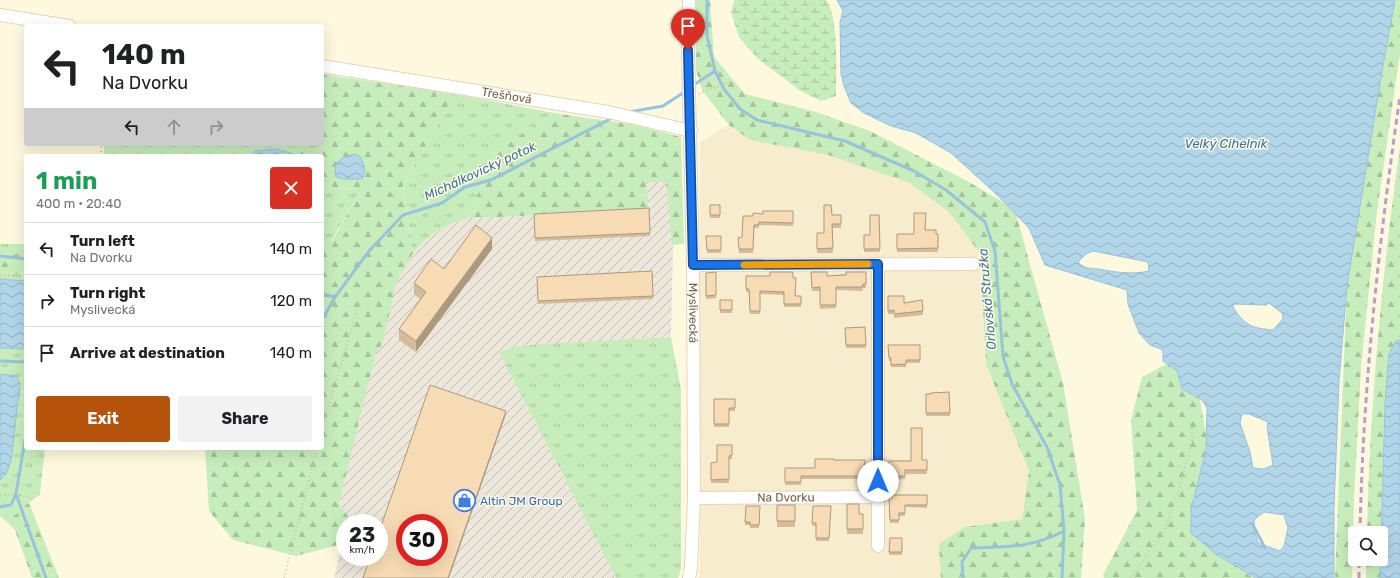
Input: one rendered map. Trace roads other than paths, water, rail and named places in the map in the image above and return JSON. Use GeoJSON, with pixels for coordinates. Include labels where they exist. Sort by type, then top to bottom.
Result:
{"type":"FeatureCollection","features":[{"type":"Feature","properties":{"kind":"street","name":"Myslivecká"},"geometry":{"type":"LineString","coordinates":[[689,0],[693,265],[694,498],[691,568],[689,578]]}},
{"type":"Feature","properties":{"kind":"street"},"geometry":{"type":"LineString","coordinates":[[0,15],[56,24]]}},
{"type":"Feature","properties":{"kind":"street","name":"Třešňová"},"geometry":{"type":"LineString","coordinates":[[324,66],[608,112],[691,132]]}},
{"type":"Feature","properties":{"kind":"street"},"geometry":{"type":"LineString","coordinates":[[878,264],[878,546]]}},
{"type":"Feature","properties":{"kind":"street"},"geometry":{"type":"LineString","coordinates":[[693,265],[973,264]]}},
{"type":"Feature","properties":{"kind":"street","name":"Na Dvorku"},"geometry":{"type":"LineString","coordinates":[[694,498],[878,497]]}},
{"type":"Feature","properties":{"kind":"water","name":"Velký Cihelník"},"geometry":{"type":"Polygon","coordinates":[[[837,0],[1395,0],[1347,286],[1339,381],[1334,508],[1334,578],[1256,578],[1217,555],[1191,533],[1191,510],[1206,450],[1207,408],[1202,400],[1182,389],[1177,371],[1163,361],[1163,350],[1150,345],[1139,333],[1128,304],[1127,290],[1045,265],[1029,228],[995,193],[951,153],[916,133],[891,126],[864,113],[851,103],[841,74],[840,22],[843,11],[837,0]],[[1093,251],[1086,254],[1078,262],[1087,268],[1124,273],[1149,271],[1148,262],[1093,251]],[[1269,303],[1266,305],[1234,304],[1233,307],[1241,318],[1250,325],[1273,330],[1283,319],[1282,313],[1269,303]],[[1242,414],[1240,423],[1250,452],[1253,468],[1264,469],[1273,465],[1267,427],[1268,422],[1249,414],[1242,414]],[[1264,512],[1254,520],[1258,543],[1280,551],[1284,546],[1288,528],[1284,515],[1264,512]]]}},
{"type":"Feature","properties":{"kind":"water"},"geometry":{"type":"Polygon","coordinates":[[[276,149],[294,154],[253,154],[255,151],[276,149]]]}},
{"type":"Feature","properties":{"kind":"water"},"geometry":{"type":"Polygon","coordinates":[[[354,154],[360,156],[364,165],[365,170],[362,179],[344,179],[336,177],[336,163],[345,157],[354,154]]]}},
{"type":"Feature","properties":{"kind":"water"},"geometry":{"type":"Polygon","coordinates":[[[0,279],[24,281],[24,349],[0,348],[0,279]]]}},
{"type":"Feature","properties":{"kind":"water"},"geometry":{"type":"Polygon","coordinates":[[[1400,340],[1400,578],[1380,578],[1380,566],[1388,566],[1388,526],[1381,526],[1385,404],[1389,353],[1396,341],[1400,340]]]}},
{"type":"Feature","properties":{"kind":"water"},"geometry":{"type":"Polygon","coordinates":[[[0,374],[16,376],[20,384],[11,461],[6,474],[0,480],[0,374]]]}},
{"type":"Feature","properties":{"kind":"waterway","name":"Orlovská Stružka"},"geometry":{"type":"LineString","coordinates":[[707,0],[707,36],[715,71],[724,89],[740,109],[757,120],[845,141],[914,171],[946,190],[985,222],[995,251],[1003,356],[1012,384],[1047,447],[1060,485],[1064,531],[1052,537],[1030,544],[1007,547],[971,548],[962,562],[963,578]]}},
{"type":"Feature","properties":{"kind":"waterway","name":"Michálkovický potok"},"geometry":{"type":"LineString","coordinates":[[692,86],[715,71]]}},
{"type":"Feature","properties":{"kind":"waterway","name":"Michálkovický potok"},"geometry":{"type":"LineString","coordinates":[[629,112],[663,106],[686,91]]}},
{"type":"Feature","properties":{"kind":"waterway","name":"Michálkovický potok"},"geometry":{"type":"LineString","coordinates":[[324,294],[335,297],[369,251],[403,215],[442,203],[465,187],[491,180],[614,117]]}},
{"type":"Feature","properties":{"kind":"waterway","name":"Michálkovický potok"},"geometry":{"type":"LineString","coordinates":[[0,256],[24,259]]}},
{"type":"Feature","properties":{"kind":"waterway"},"geometry":{"type":"LineString","coordinates":[[324,316],[335,297]]}},
{"type":"Feature","properties":{"kind":"waterway"},"geometry":{"type":"LineString","coordinates":[[0,361],[24,362]]}},
{"type":"Feature","properties":{"kind":"waterway"},"geometry":{"type":"LineString","coordinates":[[24,446],[16,494],[46,578]]}},
{"type":"Feature","properties":{"kind":"waterway"},"geometry":{"type":"LineString","coordinates":[[0,507],[11,505],[16,494]]}},
{"type":"Feature","properties":{"kind":"waterway"},"geometry":{"type":"LineString","coordinates":[[1253,525],[1265,548]]}},
{"type":"Feature","properties":{"kind":"waterway"},"geometry":{"type":"LineString","coordinates":[[1062,578],[1064,531]]}},
{"type":"Feature","properties":{"kind":"railway"},"geometry":{"type":"LineString","coordinates":[[1360,526],[1368,368],[1385,205],[1400,96]]}},
{"type":"Feature","properties":{"kind":"railway"},"geometry":{"type":"LineString","coordinates":[[1359,566],[1359,578]]}},
{"type":"Feature","properties":{"kind":"place","name":"Altin JM Group"},"geometry":{"type":"Point","coordinates":[464,501]}}]}
